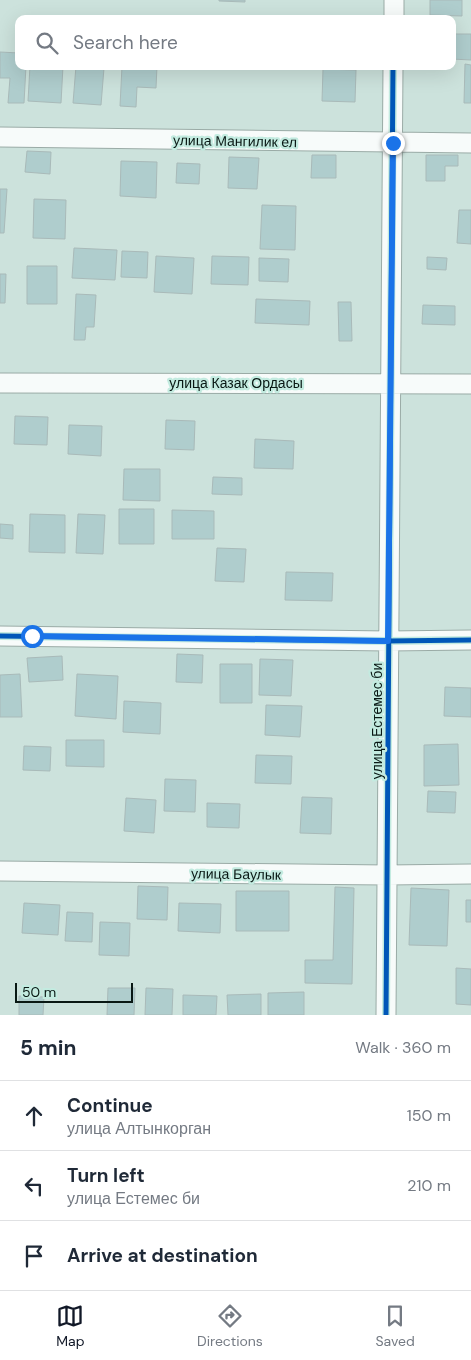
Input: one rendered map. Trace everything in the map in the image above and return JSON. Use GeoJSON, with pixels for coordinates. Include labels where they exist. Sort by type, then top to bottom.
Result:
{"type":"FeatureCollection","features":[{"type":"Feature","properties":{"kind":"street"},"geometry":{"type":"LineString","coordinates":[[394,0],[394,15]]}},
{"type":"Feature","properties":{"kind":"street","name":"улица Естемес би"},"geometry":{"type":"LineString","coordinates":[[386,1015],[393,70]]}},
{"type":"Feature","properties":{"kind":"street","name":"улица Мангилик ел"},"geometry":{"type":"LineString","coordinates":[[0,137],[471,143]]}},
{"type":"Feature","properties":{"kind":"street","name":"улица Казак Ордасы"},"geometry":{"type":"LineString","coordinates":[[0,383],[471,384]]}},
{"type":"Feature","properties":{"kind":"street"},"geometry":{"type":"LineString","coordinates":[[0,636],[388,641],[471,640]]}},
{"type":"Feature","properties":{"kind":"street","name":"улица Баулык"},"geometry":{"type":"LineString","coordinates":[[0,871],[387,875],[471,874]]}},
{"type":"Feature","properties":{"kind":"building"},"geometry":{"type":"Polygon","coordinates":[[[245,0],[245,2],[219,1],[245,0]]]}},
{"type":"Feature","properties":{"kind":"building"},"geometry":{"type":"Polygon","coordinates":[[[430,0],[462,0],[462,16],[430,15],[430,0]]]}},
{"type":"Feature","properties":{"kind":"building"},"geometry":{"type":"Polygon","coordinates":[[[456,34],[471,34],[471,60],[456,59],[456,34]]]}},
{"type":"Feature","properties":{"kind":"building"},"geometry":{"type":"Polygon","coordinates":[[[0,52],[15,53],[15,70],[26,70],[24,103],[8,103],[10,78],[0,78],[0,52]]]}},
{"type":"Feature","properties":{"kind":"building"},"geometry":{"type":"Polygon","coordinates":[[[465,64],[471,65],[471,103],[464,103],[465,64]]]}},
{"type":"Feature","properties":{"kind":"building"},"geometry":{"type":"Polygon","coordinates":[[[30,70],[63,70],[61,103],[28,101],[30,70]]]}},
{"type":"Feature","properties":{"kind":"building"},"geometry":{"type":"Polygon","coordinates":[[[76,70],[104,70],[101,105],[73,103],[76,70]]]}},
{"type":"Feature","properties":{"kind":"building"},"geometry":{"type":"Polygon","coordinates":[[[122,70],[157,70],[156,88],[137,87],[136,107],[120,106],[122,70]]]}},
{"type":"Feature","properties":{"kind":"building"},"geometry":{"type":"Polygon","coordinates":[[[323,70],[356,70],[355,102],[322,101],[323,70]]]}},
{"type":"Feature","properties":{"kind":"building"},"geometry":{"type":"Polygon","coordinates":[[[27,151],[51,152],[50,174],[25,172],[27,151]]]}},
{"type":"Feature","properties":{"kind":"building"},"geometry":{"type":"Polygon","coordinates":[[[312,155],[336,155],[336,178],[311,178],[312,155]]]}},
{"type":"Feature","properties":{"kind":"building"},"geometry":{"type":"Polygon","coordinates":[[[426,155],[458,155],[458,166],[445,166],[445,181],[426,181],[426,155]]]}},
{"type":"Feature","properties":{"kind":"building"},"geometry":{"type":"Polygon","coordinates":[[[229,157],[259,158],[257,189],[228,188],[229,157]]]}},
{"type":"Feature","properties":{"kind":"building"},"geometry":{"type":"Polygon","coordinates":[[[121,161],[157,162],[156,198],[120,196],[121,161]]]}},
{"type":"Feature","properties":{"kind":"building"},"geometry":{"type":"Polygon","coordinates":[[[177,163],[200,164],[199,184],[176,183],[177,163]]]}},
{"type":"Feature","properties":{"kind":"building"},"geometry":{"type":"Polygon","coordinates":[[[0,189],[7,189],[4,233],[0,233],[0,189]]]}},
{"type":"Feature","properties":{"kind":"building"},"geometry":{"type":"Polygon","coordinates":[[[34,199],[66,200],[65,239],[33,238],[34,199]]]}},
{"type":"Feature","properties":{"kind":"building"},"geometry":{"type":"Polygon","coordinates":[[[262,205],[296,206],[295,250],[260,249],[262,205]]]}},
{"type":"Feature","properties":{"kind":"building"},"geometry":{"type":"Polygon","coordinates":[[[459,210],[471,210],[471,244],[457,243],[459,210]]]}},
{"type":"Feature","properties":{"kind":"building"},"geometry":{"type":"Polygon","coordinates":[[[74,248],[117,250],[115,280],[72,278],[74,248]]]}},
{"type":"Feature","properties":{"kind":"building"},"geometry":{"type":"Polygon","coordinates":[[[122,251],[148,252],[147,278],[121,277],[122,251]]]}},
{"type":"Feature","properties":{"kind":"building"},"geometry":{"type":"Polygon","coordinates":[[[156,256],[194,258],[192,294],[154,292],[156,256]]]}},
{"type":"Feature","properties":{"kind":"building"},"geometry":{"type":"Polygon","coordinates":[[[212,256],[249,257],[248,285],[211,284],[212,256]]]}},
{"type":"Feature","properties":{"kind":"building"},"geometry":{"type":"Polygon","coordinates":[[[427,257],[447,258],[446,270],[427,269],[427,257]]]}},
{"type":"Feature","properties":{"kind":"building"},"geometry":{"type":"Polygon","coordinates":[[[259,258],[289,259],[288,282],[259,281],[259,258]]]}},
{"type":"Feature","properties":{"kind":"building"},"geometry":{"type":"Polygon","coordinates":[[[27,266],[57,266],[57,304],[27,304],[27,266]]]}},
{"type":"Feature","properties":{"kind":"building"},"geometry":{"type":"Polygon","coordinates":[[[0,274],[6,274],[5,303],[0,303],[0,274]]]}},
{"type":"Feature","properties":{"kind":"building"},"geometry":{"type":"Polygon","coordinates":[[[76,294],[96,295],[94,327],[86,327],[85,340],[74,340],[76,294]]]}},
{"type":"Feature","properties":{"kind":"building"},"geometry":{"type":"Polygon","coordinates":[[[256,299],[310,301],[309,325],[255,323],[256,299]]]}},
{"type":"Feature","properties":{"kind":"building"},"geometry":{"type":"Polygon","coordinates":[[[338,302],[351,302],[352,341],[339,341],[338,302]]]}},
{"type":"Feature","properties":{"kind":"building"},"geometry":{"type":"Polygon","coordinates":[[[423,305],[455,306],[455,325],[422,324],[423,305]]]}},
{"type":"Feature","properties":{"kind":"building"},"geometry":{"type":"Polygon","coordinates":[[[15,416],[48,417],[47,445],[14,444],[15,416]]]}},
{"type":"Feature","properties":{"kind":"building"},"geometry":{"type":"Polygon","coordinates":[[[166,420],[195,421],[194,450],[165,449],[166,420]]]}},
{"type":"Feature","properties":{"kind":"building"},"geometry":{"type":"Polygon","coordinates":[[[69,425],[102,426],[101,456],[68,454],[69,425]]]}},
{"type":"Feature","properties":{"kind":"building"},"geometry":{"type":"Polygon","coordinates":[[[255,439],[294,441],[293,469],[254,468],[255,439]]]}},
{"type":"Feature","properties":{"kind":"building"},"geometry":{"type":"Polygon","coordinates":[[[124,469],[160,469],[160,501],[123,500],[124,469]]]}},
{"type":"Feature","properties":{"kind":"building"},"geometry":{"type":"Polygon","coordinates":[[[213,477],[242,478],[242,495],[212,494],[213,477]]]}},
{"type":"Feature","properties":{"kind":"building"},"geometry":{"type":"Polygon","coordinates":[[[119,509],[154,509],[154,544],[119,544],[119,509]]]}},
{"type":"Feature","properties":{"kind":"building"},"geometry":{"type":"Polygon","coordinates":[[[172,510],[214,511],[214,539],[172,539],[172,510]]]}},
{"type":"Feature","properties":{"kind":"building"},"geometry":{"type":"Polygon","coordinates":[[[30,514],[65,515],[65,553],[29,552],[30,514]]]}},
{"type":"Feature","properties":{"kind":"building"},"geometry":{"type":"Polygon","coordinates":[[[78,514],[105,515],[103,554],[76,553],[78,514]]]}},
{"type":"Feature","properties":{"kind":"building"},"geometry":{"type":"Polygon","coordinates":[[[0,524],[13,525],[13,539],[0,538],[0,524]]]}},
{"type":"Feature","properties":{"kind":"building"},"geometry":{"type":"Polygon","coordinates":[[[217,548],[246,549],[244,582],[215,581],[217,548]]]}},
{"type":"Feature","properties":{"kind":"building"},"geometry":{"type":"Polygon","coordinates":[[[286,572],[333,573],[332,601],[285,600],[286,572]]]}},
{"type":"Feature","properties":{"kind":"building"},"geometry":{"type":"Polygon","coordinates":[[[177,654],[203,655],[202,683],[176,682],[177,654]]]}},
{"type":"Feature","properties":{"kind":"building"},"geometry":{"type":"Polygon","coordinates":[[[62,656],[63,680],[29,682],[27,658],[62,656]]]}},
{"type":"Feature","properties":{"kind":"building"},"geometry":{"type":"Polygon","coordinates":[[[260,659],[293,660],[291,696],[259,695],[260,659]]]}},
{"type":"Feature","properties":{"kind":"building"},"geometry":{"type":"Polygon","coordinates":[[[220,664],[252,664],[252,703],[220,703],[220,664]]]}},
{"type":"Feature","properties":{"kind":"building"},"geometry":{"type":"Polygon","coordinates":[[[20,674],[22,717],[0,717],[0,675],[20,674]]]}},
{"type":"Feature","properties":{"kind":"building"},"geometry":{"type":"Polygon","coordinates":[[[77,674],[118,676],[116,719],[75,716],[77,674]]]}},
{"type":"Feature","properties":{"kind":"building"},"geometry":{"type":"Polygon","coordinates":[[[445,687],[471,688],[471,717],[444,716],[445,687]]]}},
{"type":"Feature","properties":{"kind":"building"},"geometry":{"type":"Polygon","coordinates":[[[124,701],[161,703],[160,734],[123,732],[124,701]]]}},
{"type":"Feature","properties":{"kind":"building"},"geometry":{"type":"Polygon","coordinates":[[[266,705],[302,706],[300,737],[265,735],[266,705]]]}},
{"type":"Feature","properties":{"kind":"building"},"geometry":{"type":"Polygon","coordinates":[[[66,740],[104,740],[104,767],[66,766],[66,740]]]}},
{"type":"Feature","properties":{"kind":"building"},"geometry":{"type":"Polygon","coordinates":[[[458,744],[459,785],[424,786],[424,745],[458,744]]]}},
{"type":"Feature","properties":{"kind":"building"},"geometry":{"type":"Polygon","coordinates":[[[24,746],[51,747],[50,771],[23,770],[24,746]]]}},
{"type":"Feature","properties":{"kind":"building"},"geometry":{"type":"Polygon","coordinates":[[[256,755],[292,756],[291,784],[255,783],[256,755]]]}},
{"type":"Feature","properties":{"kind":"building"},"geometry":{"type":"Polygon","coordinates":[[[165,779],[196,780],[195,812],[164,811],[165,779]]]}},
{"type":"Feature","properties":{"kind":"building"},"geometry":{"type":"Polygon","coordinates":[[[428,791],[456,792],[455,813],[427,812],[428,791]]]}},
{"type":"Feature","properties":{"kind":"building"},"geometry":{"type":"Polygon","coordinates":[[[302,797],[332,798],[331,834],[300,833],[302,797]]]}},
{"type":"Feature","properties":{"kind":"building"},"geometry":{"type":"Polygon","coordinates":[[[126,798],[156,800],[154,833],[124,831],[126,798]]]}},
{"type":"Feature","properties":{"kind":"building"},"geometry":{"type":"Polygon","coordinates":[[[207,803],[240,804],[239,828],[207,827],[207,803]]]}},
{"type":"Feature","properties":{"kind":"building"},"geometry":{"type":"Polygon","coordinates":[[[138,886],[168,887],[167,920],[137,919],[138,886]]]}},
{"type":"Feature","properties":{"kind":"building"},"geometry":{"type":"Polygon","coordinates":[[[335,887],[354,888],[352,984],[305,983],[305,960],[333,960],[335,887]]]}},
{"type":"Feature","properties":{"kind":"building"},"geometry":{"type":"Polygon","coordinates":[[[411,888],[449,890],[447,946],[409,945],[411,888]]]}},
{"type":"Feature","properties":{"kind":"building"},"geometry":{"type":"Polygon","coordinates":[[[236,891],[289,891],[289,931],[236,931],[236,891]]]}},
{"type":"Feature","properties":{"kind":"building"},"geometry":{"type":"Polygon","coordinates":[[[466,900],[471,900],[471,922],[466,922],[466,900]]]}},
{"type":"Feature","properties":{"kind":"building"},"geometry":{"type":"Polygon","coordinates":[[[24,903],[60,905],[58,935],[22,933],[24,903]]]}},
{"type":"Feature","properties":{"kind":"building"},"geometry":{"type":"Polygon","coordinates":[[[179,903],[221,904],[220,933],[178,931],[179,903]]]}},
{"type":"Feature","properties":{"kind":"building"},"geometry":{"type":"Polygon","coordinates":[[[67,912],[93,913],[92,942],[65,941],[67,912]]]}},
{"type":"Feature","properties":{"kind":"building"},"geometry":{"type":"Polygon","coordinates":[[[100,922],[130,923],[129,956],[99,955],[100,922]]]}},
{"type":"Feature","properties":{"kind":"building"},"geometry":{"type":"Polygon","coordinates":[[[456,968],[471,969],[471,1005],[456,1004],[456,968]]]}},
{"type":"Feature","properties":{"kind":"building"},"geometry":{"type":"Polygon","coordinates":[[[108,988],[135,988],[134,1015],[107,1015],[108,988]]]}},
{"type":"Feature","properties":{"kind":"building"},"geometry":{"type":"Polygon","coordinates":[[[146,988],[173,989],[172,1015],[145,1015],[146,988]]]}},
{"type":"Feature","properties":{"kind":"building"},"geometry":{"type":"Polygon","coordinates":[[[304,992],[304,1015],[268,1015],[268,993],[304,992]]]}},
{"type":"Feature","properties":{"kind":"building"},"geometry":{"type":"Polygon","coordinates":[[[261,994],[261,1015],[228,1015],[227,995],[261,994]]]}},
{"type":"Feature","properties":{"kind":"building"},"geometry":{"type":"Polygon","coordinates":[[[183,995],[217,996],[216,1015],[183,1015],[183,995]]]}},
{"type":"Feature","properties":{"kind":"building"},"geometry":{"type":"Polygon","coordinates":[[[19,996],[44,997],[43,1015],[19,1015],[19,996]]]}},
{"type":"Feature","properties":{"kind":"cycle path"},"geometry":{"type":"LineString","coordinates":[[386,1015],[393,70]]}},
{"type":"Feature","properties":{"kind":"cycle path"},"geometry":{"type":"LineString","coordinates":[[0,636],[388,641],[471,640]]}},
{"type":"Feature","properties":{"kind":"route"},"geometry":{"type":"LineString","coordinates":[[32,636],[388,641],[393,143]]}}]}
